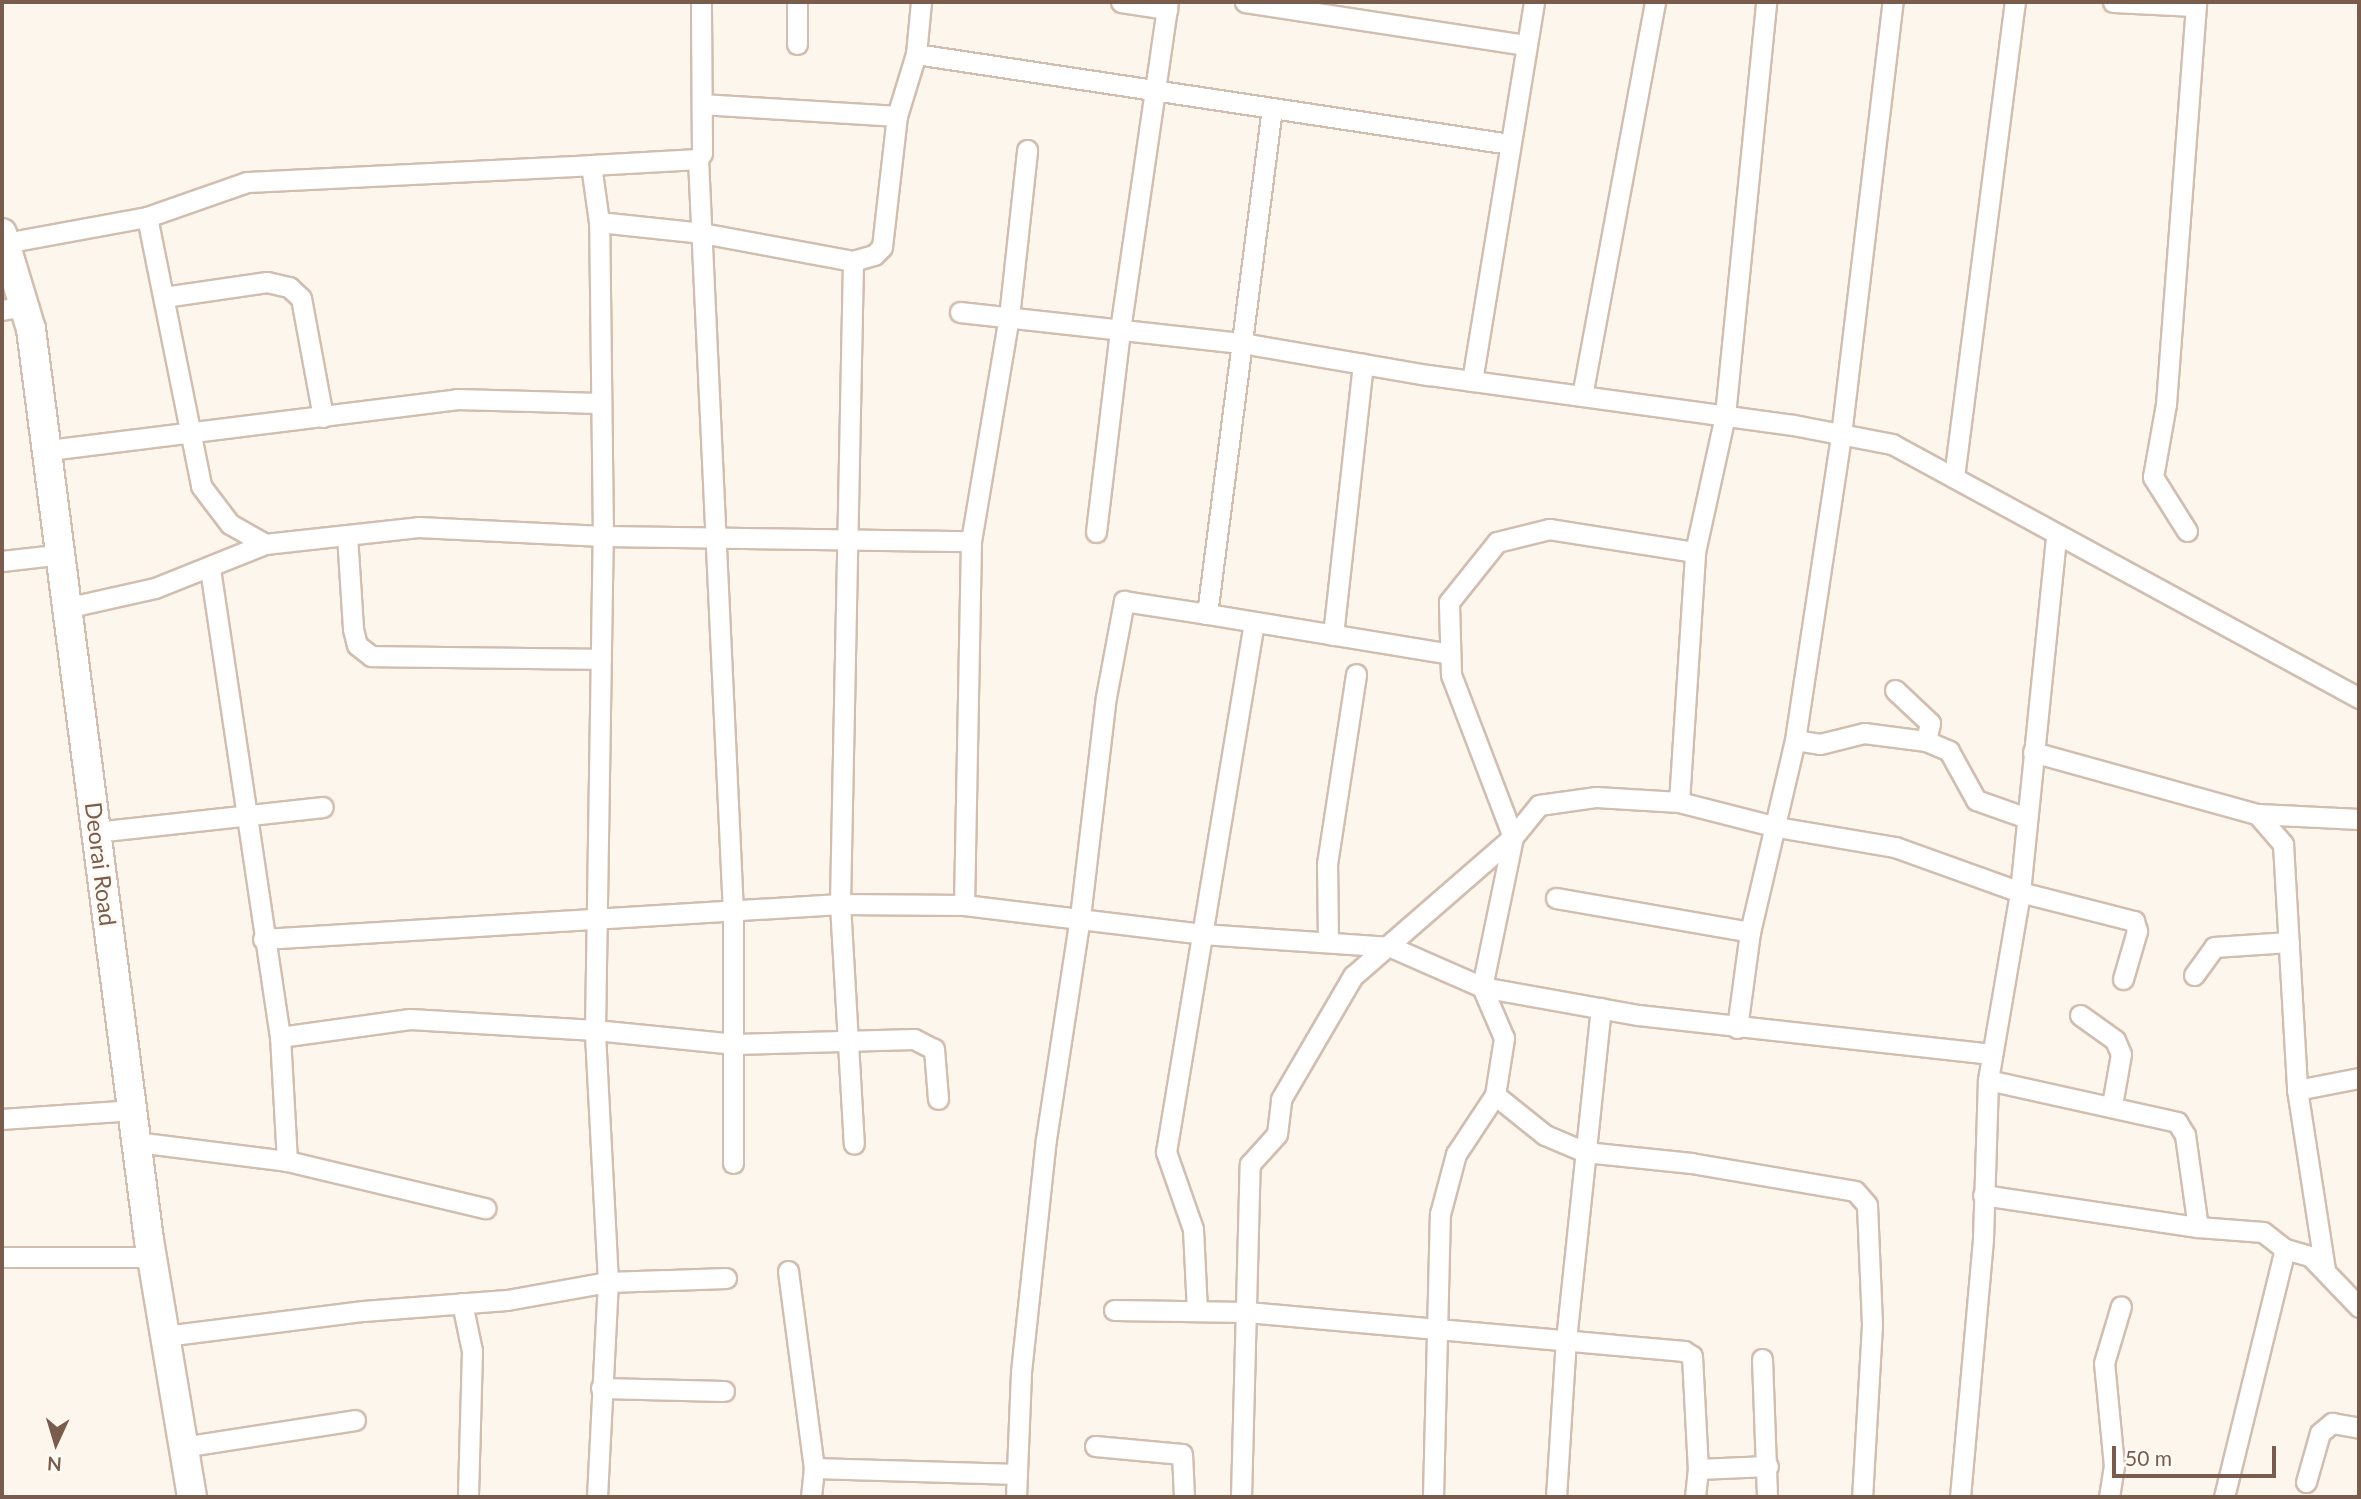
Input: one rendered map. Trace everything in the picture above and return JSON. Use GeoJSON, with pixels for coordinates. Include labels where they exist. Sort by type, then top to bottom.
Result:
{"type":"FeatureCollection","features":[{"type":"Feature","properties":{"kind":"street"},"geometry":{"type":"LineString","coordinates":[[701,2],[702,104],[698,159],[718,537],[733,913],[733,1163]]}},
{"type":"Feature","properties":{"kind":"street"},"geometry":{"type":"LineString","coordinates":[[797,2],[797,44]]}},
{"type":"Feature","properties":{"kind":"street"},"geometry":{"type":"LineString","coordinates":[[599,222],[702,233],[853,261],[874,255],[882,247],[897,116],[916,54],[921,2]]}},
{"type":"Feature","properties":{"kind":"street"},"geometry":{"type":"LineString","coordinates":[[1096,532],[1120,330],[1168,6],[1121,2]]}},
{"type":"Feature","properties":{"kind":"street"},"geometry":{"type":"LineString","coordinates":[[1245,2],[1525,45]]}},
{"type":"Feature","properties":{"kind":"street"},"geometry":{"type":"LineString","coordinates":[[1472,381],[1534,2]]}},
{"type":"Feature","properties":{"kind":"street"},"geometry":{"type":"LineString","coordinates":[[1582,396],[1655,2]]}},
{"type":"Feature","properties":{"kind":"street"},"geometry":{"type":"LineString","coordinates":[[1679,802],[1695,552],[1725,415],[1766,2]]}},
{"type":"Feature","properties":{"kind":"street"},"geometry":{"type":"LineString","coordinates":[[1737,1028],[1750,932],[1777,827],[1795,740],[1840,435],[1893,2]]}},
{"type":"Feature","properties":{"kind":"street"},"geometry":{"type":"LineString","coordinates":[[1954,477],[2015,2]]}},
{"type":"Feature","properties":{"kind":"street"},"geometry":{"type":"LineString","coordinates":[[2113,2],[2196,4],[2166,404],[2153,477],[2187,531]]}},
{"type":"Feature","properties":{"kind":"street"},"geometry":{"type":"LineString","coordinates":[[916,54],[1510,144]]}},
{"type":"Feature","properties":{"kind":"street"},"geometry":{"type":"LineString","coordinates":[[702,104],[897,116]]}},
{"type":"Feature","properties":{"kind":"street"},"geometry":{"type":"LineString","coordinates":[[1206,614],[1272,108]]}},
{"type":"Feature","properties":{"kind":"street"},"geometry":{"type":"LineString","coordinates":[[964,905],[971,541],[1009,317],[1027,150]]}},
{"type":"Feature","properties":{"kind":"street"},"geometry":{"type":"LineString","coordinates":[[3,238],[147,216],[247,182],[698,159]]}},
{"type":"Feature","properties":{"kind":"street"},"geometry":{"type":"LineString","coordinates":[[591,165],[599,222],[598,403],[603,536],[595,1030],[608,1282],[597,1497]]}},
{"type":"Feature","properties":{"kind":"street"},"geometry":{"type":"LineString","coordinates":[[147,216],[193,433],[201,486],[230,524],[265,544]]}},
{"type":"Feature","properties":{"kind":"street","name":"Deorai Road"},"geometry":{"type":"LineString","coordinates":[[3,238],[13,308],[49,450],[152,1257],[192,1497]]}},
{"type":"Feature","properties":{"kind":"street"},"geometry":{"type":"LineString","coordinates":[[853,261],[845,540],[840,904],[853,1144]]}},
{"type":"Feature","properties":{"kind":"street"},"geometry":{"type":"LineString","coordinates":[[164,297],[267,282],[289,287],[301,298],[323,417]]}},
{"type":"Feature","properties":{"kind":"street"},"geometry":{"type":"LineString","coordinates":[[960,312],[1242,343],[1472,381],[1725,415],[1892,444],[2056,537],[2359,698]]}},
{"type":"Feature","properties":{"kind":"street"},"geometry":{"type":"LineString","coordinates":[[1332,635],[1363,364]]}},
{"type":"Feature","properties":{"kind":"street"},"geometry":{"type":"LineString","coordinates":[[49,450],[456,399],[598,403]]}},
{"type":"Feature","properties":{"kind":"street"},"geometry":{"type":"LineString","coordinates":[[70,607],[117,599],[210,569],[265,544],[418,527],[603,536],[971,541]]}},
{"type":"Feature","properties":{"kind":"street"},"geometry":{"type":"LineString","coordinates":[[1433,1497],[1440,1214],[1456,1154],[1495,1095],[1504,1038],[1482,987],[1513,837],[1451,675],[1449,602],[1497,542],[1549,529],[1695,552]]}},
{"type":"Feature","properties":{"kind":"street"},"geometry":{"type":"LineString","coordinates":[[347,535],[353,629],[357,645],[371,656],[601,659]]}},
{"type":"Feature","properties":{"kind":"street"},"geometry":{"type":"LineString","coordinates":[[1960,1497],[1983,1195],[1988,1080],[2020,892],[2056,537]]}},
{"type":"Feature","properties":{"kind":"street"},"geometry":{"type":"LineString","coordinates":[[2,561],[63,554]]}},
{"type":"Feature","properties":{"kind":"street"},"geometry":{"type":"LineString","coordinates":[[210,569],[244,816],[280,1037],[287,1161]]}},
{"type":"Feature","properties":{"kind":"street"},"geometry":{"type":"LineString","coordinates":[[1016,1497],[1021,1372],[1046,1139],[1080,918],[1106,697],[1124,601],[1450,654]]}},
{"type":"Feature","properties":{"kind":"street"},"geometry":{"type":"LineString","coordinates":[[1197,1311],[1193,1229],[1166,1152],[1254,622]]}},
{"type":"Feature","properties":{"kind":"street"},"geometry":{"type":"LineString","coordinates":[[1328,941],[1327,864],[1356,674]]}},
{"type":"Feature","properties":{"kind":"street"},"geometry":{"type":"LineString","coordinates":[[1895,691],[1930,723],[1926,741]]}},
{"type":"Feature","properties":{"kind":"street"},"geometry":{"type":"LineString","coordinates":[[1795,740],[1820,744],[1864,733],[1926,741],[1949,751],[1976,800],[2027,818]]}},
{"type":"Feature","properties":{"kind":"street"},"geometry":{"type":"LineString","coordinates":[[2033,752],[2257,814],[2359,819]]}},
{"type":"Feature","properties":{"kind":"street"},"geometry":{"type":"LineString","coordinates":[[1241,1497],[1250,1164],[1277,1134],[1282,1099],[1353,976],[1391,947],[1513,837],[1539,805],[1596,797],[1679,802],[1777,827],[1895,847],[2020,892],[2134,921],[2137,930],[2123,979]]}},
{"type":"Feature","properties":{"kind":"street"},"geometry":{"type":"LineString","coordinates":[[96,832],[323,807]]}},
{"type":"Feature","properties":{"kind":"street"},"geometry":{"type":"LineString","coordinates":[[2257,814],[2283,844],[2297,1090],[2325,1270]]}},
{"type":"Feature","properties":{"kind":"street"},"geometry":{"type":"LineString","coordinates":[[1556,898],[1750,932]]}},
{"type":"Feature","properties":{"kind":"street"},"geometry":{"type":"LineString","coordinates":[[263,939],[597,918],[733,913],[840,904],[964,905],[1202,934],[1391,947],[1482,987],[1737,1028],[1992,1054]]}},
{"type":"Feature","properties":{"kind":"street"},"geometry":{"type":"LineString","coordinates":[[2194,975],[2214,947],[2289,942]]}},
{"type":"Feature","properties":{"kind":"street"},"geometry":{"type":"LineString","coordinates":[[1556,1497],[1566,1339],[1601,1008]]}},
{"type":"Feature","properties":{"kind":"street"},"geometry":{"type":"LineString","coordinates":[[2080,1015],[2115,1040],[2121,1054],[2112,1105]]}},
{"type":"Feature","properties":{"kind":"street"},"geometry":{"type":"LineString","coordinates":[[280,1037],[410,1019],[595,1030],[734,1044],[926,1042],[937,1061],[938,1099]]}},
{"type":"Feature","properties":{"kind":"street"},"geometry":{"type":"LineString","coordinates":[[2297,1090],[2359,1078]]}},
{"type":"Feature","properties":{"kind":"street"},"geometry":{"type":"LineString","coordinates":[[1988,1080],[2112,1105],[2177,1122],[2185,1135],[2197,1227]]}},
{"type":"Feature","properties":{"kind":"street"},"geometry":{"type":"LineString","coordinates":[[1495,1095],[1545,1135],[1586,1152],[1691,1163],[1854,1191],[1867,1205],[1872,1325],[1862,1497]]}},
{"type":"Feature","properties":{"kind":"street"},"geometry":{"type":"LineString","coordinates":[[2,1119],[133,1110]]}},
{"type":"Feature","properties":{"kind":"street"},"geometry":{"type":"LineString","coordinates":[[137,1142],[287,1161],[485,1208]]}},
{"type":"Feature","properties":{"kind":"street"},"geometry":{"type":"LineString","coordinates":[[1983,1195],[2197,1227],[2263,1232],[2285,1249],[2310,1256],[2359,1307]]}},
{"type":"Feature","properties":{"kind":"street"},"geometry":{"type":"LineString","coordinates":[[2224,1497],[2285,1249]]}},
{"type":"Feature","properties":{"kind":"street"},"geometry":{"type":"LineString","coordinates":[[2,1257],[152,1257]]}},
{"type":"Feature","properties":{"kind":"street"},"geometry":{"type":"LineString","coordinates":[[788,1271],[814,1468],[811,1497]]}},
{"type":"Feature","properties":{"kind":"street"},"geometry":{"type":"LineString","coordinates":[[165,1336],[462,1304],[608,1282],[726,1278]]}},
{"type":"Feature","properties":{"kind":"street"},"geometry":{"type":"LineString","coordinates":[[462,1304],[472,1351],[468,1497]]}},
{"type":"Feature","properties":{"kind":"street"},"geometry":{"type":"LineString","coordinates":[[2109,1497],[2114,1466],[2104,1363],[2121,1306]]}},
{"type":"Feature","properties":{"kind":"street"},"geometry":{"type":"LineString","coordinates":[[1114,1310],[1247,1312],[1439,1332],[1672,1348],[1692,1356],[1698,1469],[1695,1497]]}},
{"type":"Feature","properties":{"kind":"street"},"geometry":{"type":"LineString","coordinates":[[1762,1359],[1768,1466],[1767,1497]]}},
{"type":"Feature","properties":{"kind":"street"},"geometry":{"type":"LineString","coordinates":[[601,1388],[724,1391]]}},
{"type":"Feature","properties":{"kind":"street"},"geometry":{"type":"LineString","coordinates":[[183,1447],[355,1420]]}},
{"type":"Feature","properties":{"kind":"street"},"geometry":{"type":"LineString","coordinates":[[2306,1482],[2320,1433],[2332,1423],[2359,1428]]}},
{"type":"Feature","properties":{"kind":"street"},"geometry":{"type":"LineString","coordinates":[[1095,1446],[1182,1454],[1184,1497]]}},
{"type":"Feature","properties":{"kind":"street"},"geometry":{"type":"LineString","coordinates":[[1698,1469],[1768,1466]]}},
{"type":"Feature","properties":{"kind":"street"},"geometry":{"type":"LineString","coordinates":[[814,1468],[1017,1474]]}}]}
